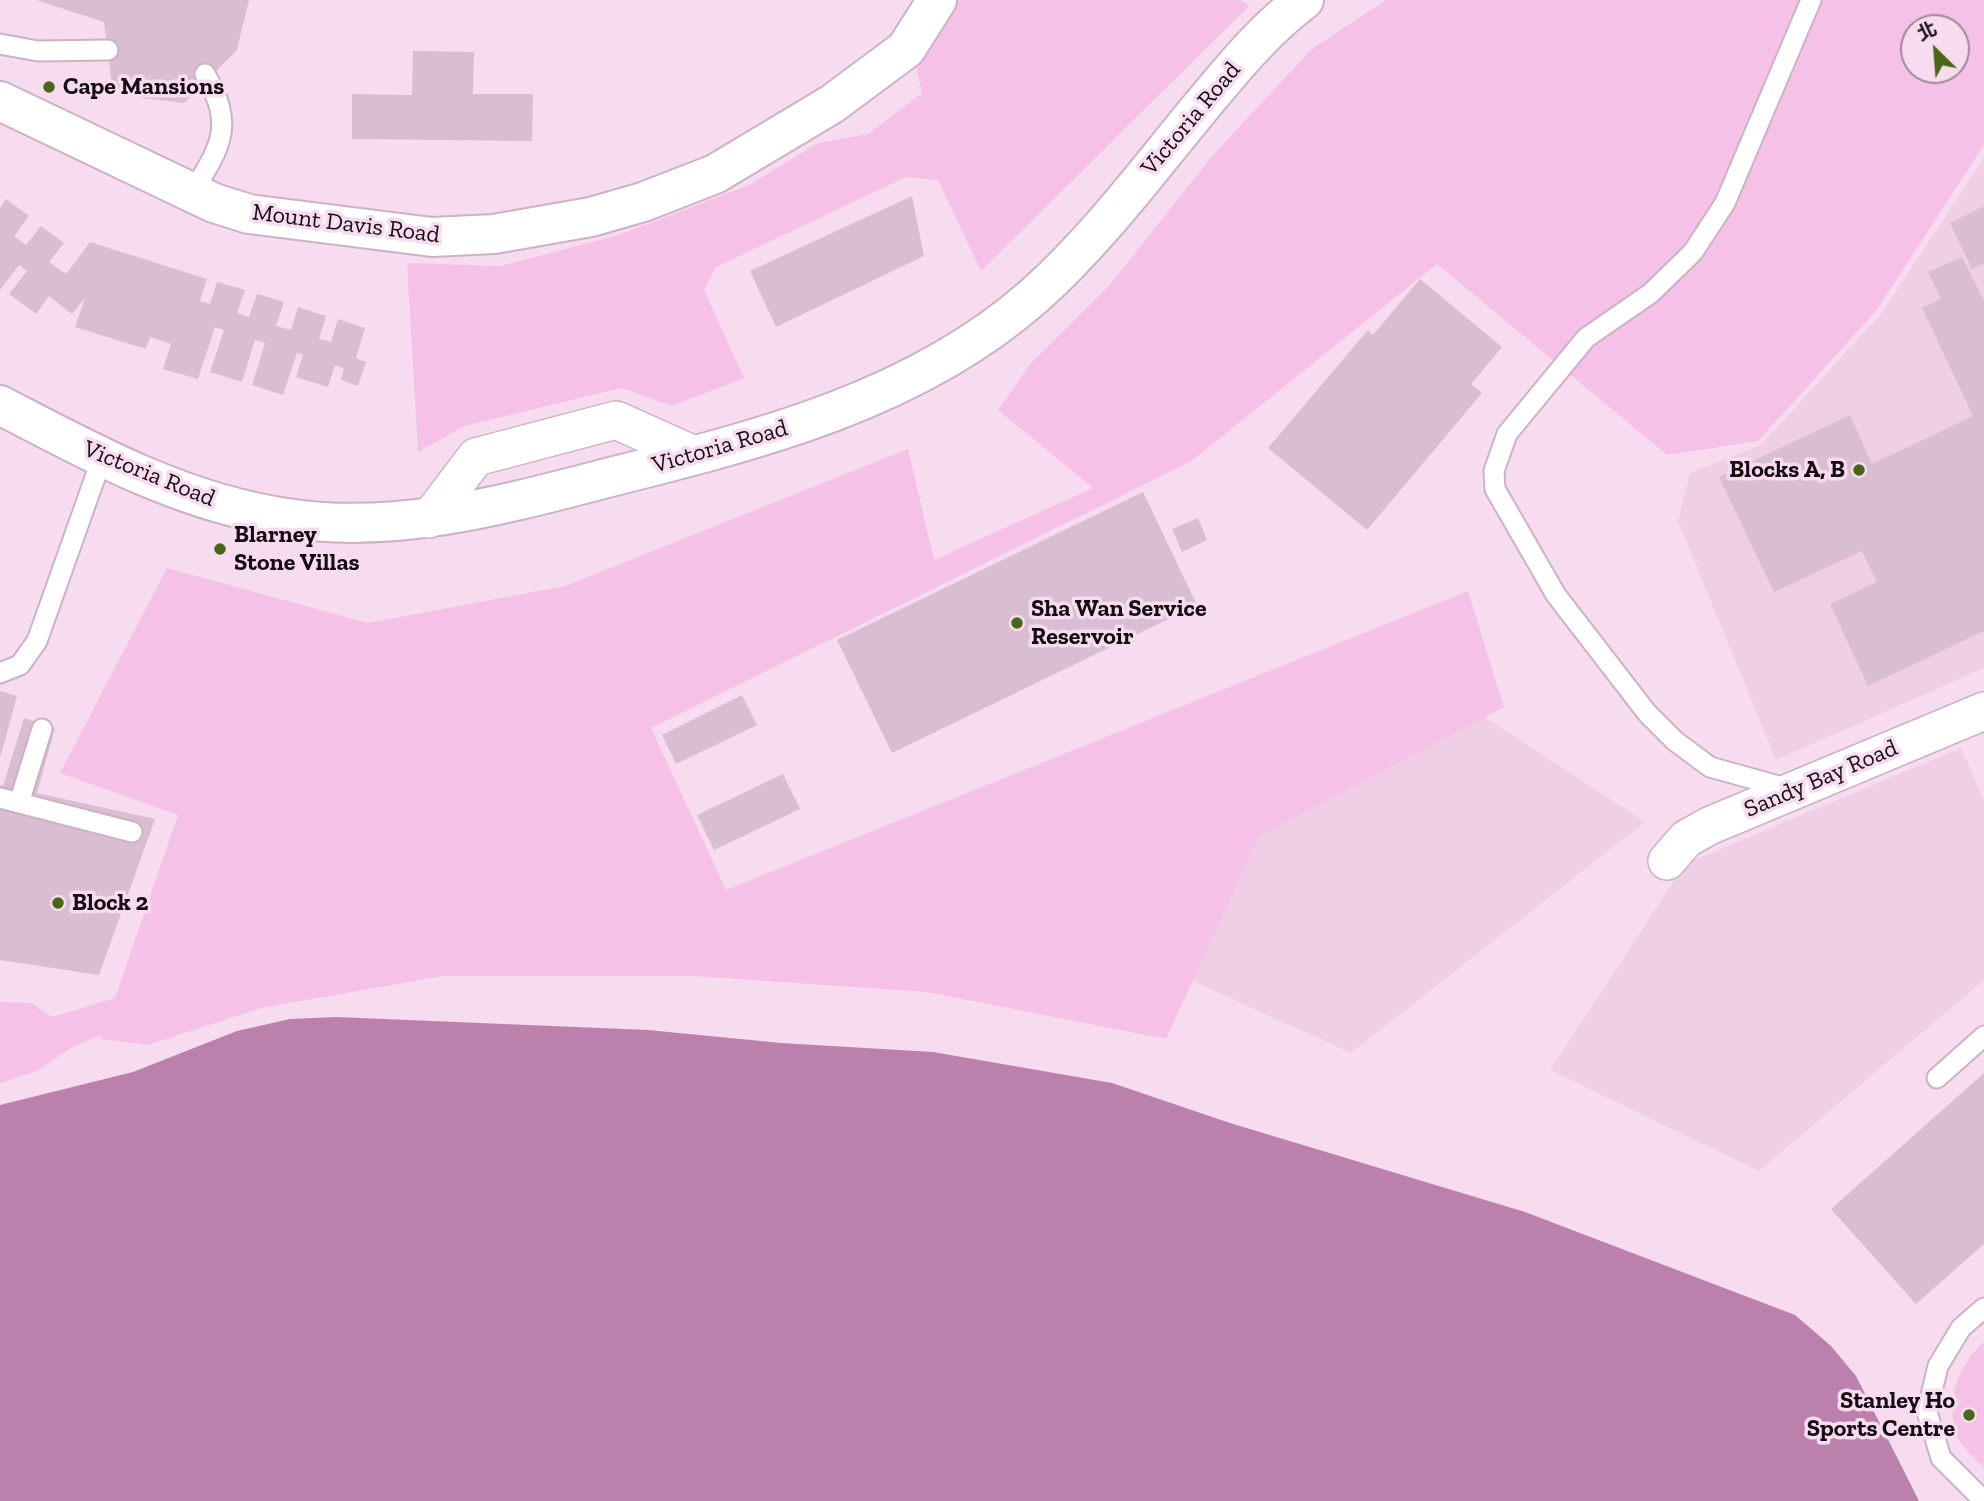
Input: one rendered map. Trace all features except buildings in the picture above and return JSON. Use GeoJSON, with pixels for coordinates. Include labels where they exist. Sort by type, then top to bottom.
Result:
{"type":"FeatureCollection","features":[{"type":"Feature","properties":{"kind":"main road","name":"Mount Davis Road"},"geometry":{"type":"LineString","coordinates":[[0,101],[192,192],[249,214],[432,237],[494,234],[591,217],[643,202],[715,173],[832,104],[905,50],[937,0]]}},
{"type":"Feature","properties":{"kind":"main road","name":"Victoria Road"},"geometry":{"type":"LineString","coordinates":[[0,405],[102,458],[203,500],[291,519],[354,523],[429,519],[516,501],[694,456],[854,405],[947,359],[995,327],[1074,257],[1239,61],[1304,0]]}},
{"type":"Feature","properties":{"kind":"street"},"geometry":{"type":"LineString","coordinates":[[429,519],[476,457],[615,420],[694,456]]}},
{"type":"Feature","properties":{"kind":"street","name":"Sandy Bay Road"},"geometry":{"type":"LineString","coordinates":[[1667,861],[1686,839],[1709,826],[1984,711]]}},
{"type":"Feature","properties":{"kind":"lane"},"geometry":{"type":"LineString","coordinates":[[1791,790],[1710,766],[1675,741],[1647,713],[1556,595],[1495,489],[1494,471],[1507,434],[1587,338],[1651,293],[1699,243],[1726,203],[1811,0]]}},
{"type":"Feature","properties":{"kind":"lane"},"geometry":{"type":"LineString","coordinates":[[0,44],[38,51],[108,50]]}},
{"type":"Feature","properties":{"kind":"lane"},"geometry":{"type":"LineString","coordinates":[[192,192],[221,143],[224,118],[219,98],[205,75]]}},
{"type":"Feature","properties":{"kind":"lane"},"geometry":{"type":"LineString","coordinates":[[0,673],[20,665],[37,641],[102,458]]}},
{"type":"Feature","properties":{"kind":"lane"},"geometry":{"type":"LineString","coordinates":[[42,729],[10,800],[132,832]]}},
{"type":"Feature","properties":{"kind":"lane"},"geometry":{"type":"LineString","coordinates":[[1937,1078],[1984,1036]]}},
{"type":"Feature","properties":{"kind":"lane"},"geometry":{"type":"LineString","coordinates":[[1984,1308],[1961,1328],[1938,1366],[1927,1412],[1941,1458],[1984,1501]]}},
{"type":"Feature","properties":{"kind":"shaded area"},"geometry":{"type":"Polygon","coordinates":[[[955,0],[1240,0],[1249,6],[981,271],[938,180],[906,177],[716,267],[704,290],[744,378],[672,406],[621,388],[464,426],[418,452],[407,263],[500,266],[619,235],[749,185],[818,143],[868,134],[922,93],[916,66],[955,0]]]}},
{"type":"Feature","properties":{"kind":"shaded area"},"geometry":{"type":"Polygon","coordinates":[[[1386,0],[1984,0],[1984,145],[1876,311],[1758,441],[1667,455],[1437,264],[1190,462],[651,728],[726,890],[1468,591],[1504,707],[1259,836],[1166,1039],[927,992],[694,976],[443,976],[261,1008],[148,1045],[101,1039],[101,1035],[72,1047],[37,1071],[0,1083],[0,1002],[31,1003],[52,1017],[115,998],[178,815],[60,773],[167,568],[368,623],[565,586],[908,449],[934,560],[1093,488],[998,410],[1031,363],[1108,287],[1213,155],[1312,49],[1386,0]]]}},
{"type":"Feature","properties":{"kind":"shaded area"},"geometry":{"type":"Polygon","coordinates":[[[1984,158],[1984,668],[1776,760],[1678,521],[1690,473],[1761,445],[1881,314],[1984,158]]]}},
{"type":"Feature","properties":{"kind":"shaded area"},"geometry":{"type":"Polygon","coordinates":[[[1433,683],[1645,822],[1351,1053],[1122,949],[1433,683]]]}},
{"type":"Feature","properties":{"kind":"shaded area"},"geometry":{"type":"Polygon","coordinates":[[[1961,748],[1984,800],[1984,980],[1759,1171],[1550,1070],[1685,864],[1961,748]]]}},
{"type":"Feature","properties":{"kind":"shaded area"},"geometry":{"type":"Polygon","coordinates":[[[336,1017],[648,1030],[781,1043],[933,1052],[1112,1083],[1230,1123],[1525,1212],[1795,1315],[1831,1346],[1856,1376],[1919,1501],[0,1501],[0,1105],[133,1072],[237,1031],[290,1019],[336,1017]]]}},
{"type":"Feature","properties":{"kind":"shaded area","name":"Stanley Ho Sports Centre"},"geometry":{"type":"Polygon","coordinates":[[[1984,1342],[1984,1468],[1959,1439],[1952,1409],[1953,1396],[1961,1372],[1984,1342]]]}},
{"type":"Feature","properties":{"kind":"place","name":"Cape Mansions"},"geometry":{"type":"Point","coordinates":[49,87]}},
{"type":"Feature","properties":{"kind":"place","name":"Blocks A, B"},"geometry":{"type":"Point","coordinates":[1859,470]}},
{"type":"Feature","properties":{"kind":"place","name":"Blarney Stone Villas"},"geometry":{"type":"Point","coordinates":[220,549]}},
{"type":"Feature","properties":{"kind":"place","name":"Sha Wan Service Reservoir"},"geometry":{"type":"Point","coordinates":[1017,623]}},
{"type":"Feature","properties":{"kind":"place","name":"Block 2"},"geometry":{"type":"Point","coordinates":[58,903]}},
{"type":"Feature","properties":{"kind":"place","name":"Stanley Ho Sports Centre"},"geometry":{"type":"Point","coordinates":[1969,1415]}}]}
